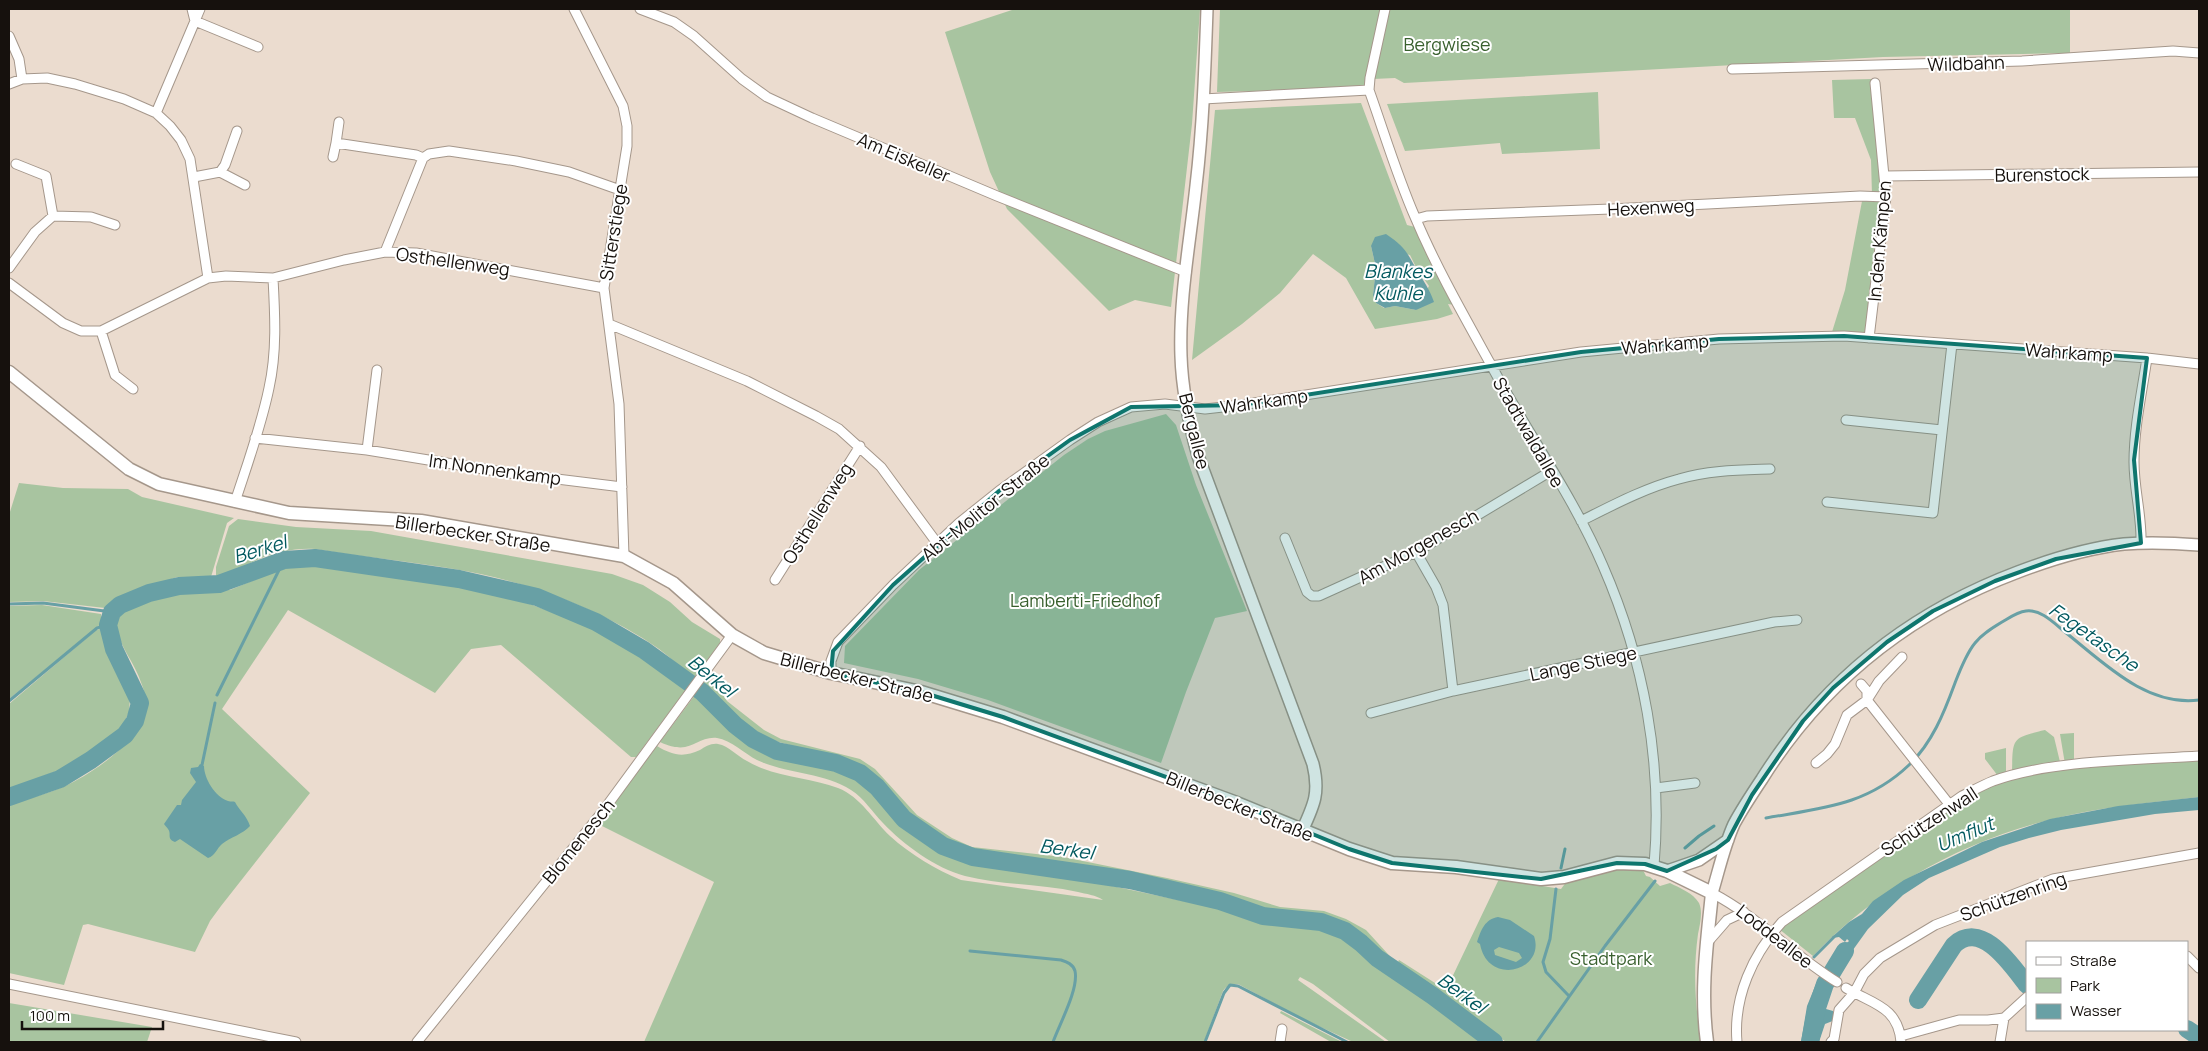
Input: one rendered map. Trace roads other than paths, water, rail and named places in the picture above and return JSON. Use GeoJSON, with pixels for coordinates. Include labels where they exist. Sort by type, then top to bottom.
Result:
{"type":"FeatureCollection","features":[{"type":"Feature","properties":{"kind":"main road","name":"Billerbecker Straße"},"geometry":{"type":"LineString","coordinates":[[9,372],[129,469],[159,484],[290,513],[421,521],[624,556],[663,576],[681,589],[732,635],[764,653],[830,673],[921,692],[1003,717],[1192,786],[1349,849],[1392,862],[1456,867],[1540,879],[1564,877],[1617,863],[1639,863],[1668,871],[1712,892]]}},
{"type":"Feature","properties":{"kind":"main road"},"geometry":{"type":"LineString","coordinates":[[1707,1042],[1703,996],[1712,892]]}},
{"type":"Feature","properties":{"kind":"street"},"geometry":{"type":"LineString","coordinates":[[192,9],[195,21]]}},
{"type":"Feature","properties":{"kind":"street"},"geometry":{"type":"LineString","coordinates":[[156,113],[200,9]]}},
{"type":"Feature","properties":{"kind":"street","name":"Sitterstiege"},"geometry":{"type":"LineString","coordinates":[[574,9],[623,106],[627,126],[627,146],[604,288],[619,404],[624,556]]}},
{"type":"Feature","properties":{"kind":"street","name":"Am Eiskeller"},"geometry":{"type":"LineString","coordinates":[[640,9],[674,22],[694,36],[742,79],[767,96],[797,111],[997,196],[1186,272]]}},
{"type":"Feature","properties":{"kind":"street","name":"Bergallee"},"geometry":{"type":"LineString","coordinates":[[1208,9],[1203,99],[1181,337],[1186,407],[1206,478],[1313,764],[1317,795],[1315,804],[1302,831]]}},
{"type":"Feature","properties":{"kind":"street","name":"Stadtwaldallee"},"geometry":{"type":"LineString","coordinates":[[1385,9],[1369,90],[1416,219],[1490,365],[1581,521],[1603,565],[1634,651],[1649,722],[1656,788],[1657,838],[1654,866]]}},
{"type":"Feature","properties":{"kind":"street"},"geometry":{"type":"LineString","coordinates":[[195,21],[258,47]]}},
{"type":"Feature","properties":{"kind":"street"},"geometry":{"type":"LineString","coordinates":[[9,36],[19,59],[22,79]]}},
{"type":"Feature","properties":{"kind":"street","name":"Wildbahn"},"geometry":{"type":"LineString","coordinates":[[1732,69],[2022,61],[2172,51],[2199,53]]}},
{"type":"Feature","properties":{"kind":"street"},"geometry":{"type":"LineString","coordinates":[[9,84],[22,79],[47,78],[75,84],[124,99],[156,113],[181,140],[190,159],[208,278]]}},
{"type":"Feature","properties":{"kind":"street","name":"In den Kämpen"},"geometry":{"type":"LineString","coordinates":[[1869,338],[1886,197],[1875,83]]}},
{"type":"Feature","properties":{"kind":"street"},"geometry":{"type":"LineString","coordinates":[[1203,99],[1369,90]]}},
{"type":"Feature","properties":{"kind":"street"},"geometry":{"type":"LineString","coordinates":[[334,157],[339,122]]}},
{"type":"Feature","properties":{"kind":"street"},"geometry":{"type":"LineString","coordinates":[[220,172],[225,165],[237,131]]}},
{"type":"Feature","properties":{"kind":"street"},"geometry":{"type":"LineString","coordinates":[[336,143],[416,155],[423,158]]}},
{"type":"Feature","properties":{"kind":"street"},"geometry":{"type":"LineString","coordinates":[[385,252],[423,158],[429,154],[449,151],[516,161],[569,172],[620,190]]}},
{"type":"Feature","properties":{"kind":"street"},"geometry":{"type":"LineString","coordinates":[[16,164],[46,176],[53,216]]}},
{"type":"Feature","properties":{"kind":"street"},"geometry":{"type":"LineString","coordinates":[[194,177],[220,172],[245,185]]}},
{"type":"Feature","properties":{"kind":"street","name":"Burenstock"},"geometry":{"type":"LineString","coordinates":[[1885,176],[2199,172]]}},
{"type":"Feature","properties":{"kind":"street","name":"Hexenweg"},"geometry":{"type":"LineString","coordinates":[[1416,219],[1427,216],[1610,210],[1860,196],[1886,197]]}},
{"type":"Feature","properties":{"kind":"street"},"geometry":{"type":"LineString","coordinates":[[9,268],[35,232],[53,216],[91,217],[115,225]]}},
{"type":"Feature","properties":{"kind":"street","name":"Osthellenweg"},"geometry":{"type":"LineString","coordinates":[[274,278],[344,260],[385,252],[416,253],[604,288]]}},
{"type":"Feature","properties":{"kind":"street"},"geometry":{"type":"LineString","coordinates":[[9,284],[63,323],[81,331],[101,331],[208,278],[226,276],[274,278],[274,352],[269,389],[235,502]]}},
{"type":"Feature","properties":{"kind":"street","name":"Osthellenweg"},"geometry":{"type":"LineString","coordinates":[[609,324],[746,381],[839,429],[860,446],[881,468],[937,543]]}},
{"type":"Feature","properties":{"kind":"street"},"geometry":{"type":"LineString","coordinates":[[101,331],[114,375],[133,389]]}},
{"type":"Feature","properties":{"kind":"street","name":"Wahrkamp"},"geometry":{"type":"LineString","coordinates":[[1186,407],[1205,409],[1241,405],[1581,352],[1719,339],[1844,336],[2147,358],[2199,364]]}},
{"type":"Feature","properties":{"kind":"street"},"geometry":{"type":"LineString","coordinates":[[1827,502],[1933,513],[1952,344]]}},
{"type":"Feature","properties":{"kind":"street"},"geometry":{"type":"LineString","coordinates":[[2141,543],[2141,520],[2134,460],[2135,439],[2147,358]]}},
{"type":"Feature","properties":{"kind":"street"},"geometry":{"type":"LineString","coordinates":[[367,450],[377,370]]}},
{"type":"Feature","properties":{"kind":"street","name":"Abt-Molitor-Straße"},"geometry":{"type":"LineString","coordinates":[[830,673],[831,661],[838,642],[937,543],[998,491],[1098,422],[1131,407],[1165,404],[1186,407]]}},
{"type":"Feature","properties":{"kind":"street"},"geometry":{"type":"LineString","coordinates":[[1846,420],[1942,430]]}},
{"type":"Feature","properties":{"kind":"street","name":"Im Nonnenkamp"},"geometry":{"type":"LineString","coordinates":[[255,438],[367,450],[508,473],[622,487]]}},
{"type":"Feature","properties":{"kind":"street","name":"Osthellenweg"},"geometry":{"type":"LineString","coordinates":[[775,580],[860,446]]}},
{"type":"Feature","properties":{"kind":"street"},"geometry":{"type":"LineString","coordinates":[[1581,521],[1628,498],[1681,478],[1734,470],[1770,469]]}},
{"type":"Feature","properties":{"kind":"street","name":"Am Morgenesch"},"geometry":{"type":"LineString","coordinates":[[1285,538],[1307,592],[1312,596],[1325,594],[1416,552],[1551,471]]}},
{"type":"Feature","properties":{"kind":"street"},"geometry":{"type":"LineString","coordinates":[[1712,892],[1734,824],[1776,756],[1833,688],[1895,636],[1949,602],[2028,568],[2086,552],[2141,543],[2199,545]]}},
{"type":"Feature","properties":{"kind":"street"},"geometry":{"type":"LineString","coordinates":[[1416,552],[1436,587],[1443,605],[1453,691]]}},
{"type":"Feature","properties":{"kind":"street","name":"Lange Stiege"},"geometry":{"type":"LineString","coordinates":[[1371,713],[1453,691],[1634,651],[1774,622],[1797,620]]}},
{"type":"Feature","properties":{"kind":"street","name":"Blomenesch"},"geometry":{"type":"LineString","coordinates":[[416,1042],[603,811],[732,635]]}},
{"type":"Feature","properties":{"kind":"street"},"geometry":{"type":"LineString","coordinates":[[1816,763],[1835,744],[1847,715],[1867,700],[1879,681],[1902,657]]}},
{"type":"Feature","properties":{"kind":"street"},"geometry":{"type":"LineString","coordinates":[[1861,684],[1867,692],[1867,700],[1950,804]]}},
{"type":"Feature","properties":{"kind":"street","name":"Schützenwall"},"geometry":{"type":"LineString","coordinates":[[1737,1042],[1741,998],[1749,971],[1772,933],[1782,922],[1950,804],[1993,781],[2040,770],[2199,756]]}},
{"type":"Feature","properties":{"kind":"street"},"geometry":{"type":"LineString","coordinates":[[1656,788],[1695,783]]}},
{"type":"Feature","properties":{"kind":"street"},"geometry":{"type":"LineString","coordinates":[[1668,871],[1699,860],[1728,840]]}},
{"type":"Feature","properties":{"kind":"street","name":"Schützenring"},"geometry":{"type":"LineString","coordinates":[[1831,1042],[1834,1039],[1839,1010],[1850,990],[1864,974],[1880,958],[1935,925],[1984,904],[2053,879],[2072,874],[2199,854]]}},
{"type":"Feature","properties":{"kind":"street","name":"Loddeallee"},"geometry":{"type":"LineString","coordinates":[[1712,892],[1744,912],[1801,958],[1837,982]]}},
{"type":"Feature","properties":{"kind":"street"},"geometry":{"type":"LineString","coordinates":[[1706,945],[1726,920],[1744,912]]}},
{"type":"Feature","properties":{"kind":"street"},"geometry":{"type":"LineString","coordinates":[[2188,957],[2199,968]]}},
{"type":"Feature","properties":{"kind":"street"},"geometry":{"type":"LineString","coordinates":[[9,984],[296,1042]]}},
{"type":"Feature","properties":{"kind":"street"},"geometry":{"type":"LineString","coordinates":[[1850,990],[1882,1007],[1896,1021],[1901,1039],[1959,1020],[2004,1018],[2026,998]]}},
{"type":"Feature","properties":{"kind":"street"},"geometry":{"type":"LineString","coordinates":[[2000,1042],[2004,1018]]}},
{"type":"Feature","properties":{"kind":"street"},"geometry":{"type":"LineString","coordinates":[[1280,1042],[1282,1028]]}},
{"type":"Feature","properties":{"kind":"water","name":"Blankes Kuhle"},"geometry":{"type":"Polygon","coordinates":[[[1386,234],[1397,242],[1407,254],[1434,302],[1416,310],[1395,306],[1385,308],[1376,303],[1373,295],[1376,268],[1371,246],[1375,237],[1386,234]]]}},
{"type":"Feature","properties":{"kind":"water"},"geometry":{"type":"Polygon","coordinates":[[[200,764],[204,766],[208,781],[219,796],[228,801],[235,802],[250,826],[222,844],[208,858],[180,839],[175,842],[172,841],[169,831],[164,824],[177,805],[181,805],[182,800],[196,782],[190,773],[191,768],[198,767],[200,764]]]}},
{"type":"Feature","properties":{"kind":"water"},"geometry":{"type":"Polygon","coordinates":[[[2199,797],[2199,810],[2155,814],[2061,830],[2029,838],[2000,847],[1929,878],[1903,895],[1868,929],[1845,961],[1840,973],[1828,966],[1832,957],[1849,941],[1847,939],[1845,942],[1839,937],[1832,937],[1849,922],[1862,914],[1873,901],[1904,880],[1982,842],[2050,819],[2118,806],[2199,797]]]}},
{"type":"Feature","properties":{"kind":"water"},"geometry":{"type":"Polygon","coordinates":[[[1494,918],[1510,920],[1534,936],[1535,948],[1532,958],[1524,965],[1504,970],[1494,966],[1485,957],[1480,944],[1477,942],[1484,926],[1494,918]],[[1499,947],[1494,950],[1495,955],[1516,962],[1522,958],[1519,953],[1499,947]]]}},
{"type":"Feature","properties":{"kind":"water"},"geometry":{"type":"Polygon","coordinates":[[[1818,979],[1831,987],[1824,1003],[1826,1009],[1833,1011],[1835,1020],[1825,1024],[1819,1042],[1801,1042],[1807,1006],[1818,979]]]}},
{"type":"Feature","properties":{"kind":"waterway","name":"Berkel"},"geometry":{"type":"LineString","coordinates":[[9,797],[60,779],[91,760],[125,735],[135,721],[140,703],[114,649],[108,625],[112,612],[120,605],[149,593],[179,586],[219,584],[284,560],[315,558],[459,579],[537,597],[596,622],[644,650],[702,692],[735,725],[753,739],[777,751],[836,763],[860,773],[877,787],[904,819],[943,846],[973,857],[1130,880],[1220,901],[1263,916],[1321,922],[1345,931],[1377,958],[1433,996],[1494,1042]]}},
{"type":"Feature","properties":{"kind":"waterway"},"geometry":{"type":"LineString","coordinates":[[217,695],[284,560]]}},
{"type":"Feature","properties":{"kind":"waterway"},"geometry":{"type":"LineString","coordinates":[[9,604],[43,603],[112,612]]}},
{"type":"Feature","properties":{"kind":"waterway","name":"Fegetasche"},"geometry":{"type":"LineString","coordinates":[[1766,818],[1842,803],[1859,797],[1893,779],[1909,765],[1931,737],[1942,716],[1964,662],[1975,643],[1991,629],[2013,615],[2023,612],[2037,612],[2047,617],[2110,669],[2143,689],[2161,697],[2199,700]]}},
{"type":"Feature","properties":{"kind":"waterway"},"geometry":{"type":"LineString","coordinates":[[9,701],[97,628],[108,625]]}},
{"type":"Feature","properties":{"kind":"waterway"},"geometry":{"type":"LineString","coordinates":[[202,765],[215,703]]}},
{"type":"Feature","properties":{"kind":"waterway","name":"Fegetasche"},"geometry":{"type":"LineString","coordinates":[[1685,848],[1714,826]]}},
{"type":"Feature","properties":{"kind":"waterway"},"geometry":{"type":"LineString","coordinates":[[1561,868],[1565,849]]}},
{"type":"Feature","properties":{"kind":"waterway","name":"Fegetasche"},"geometry":{"type":"LineString","coordinates":[[1537,1042],[1605,946],[1655,881]]}},
{"type":"Feature","properties":{"kind":"waterway"},"geometry":{"type":"LineString","coordinates":[[1556,889],[1550,939],[1543,962],[1546,972],[1569,996]]}},
{"type":"Feature","properties":{"kind":"waterway"},"geometry":{"type":"LineString","coordinates":[[1814,957],[1834,937]]}},
{"type":"Feature","properties":{"kind":"waterway","name":"Berkel"},"geometry":{"type":"LineString","coordinates":[[1918,1000],[1954,945],[1965,938],[1985,941],[1995,948],[2005,957],[2026,984]]}},
{"type":"Feature","properties":{"kind":"waterway"},"geometry":{"type":"LineString","coordinates":[[970,951],[1061,960],[1073,967],[1075,971],[1074,987],[1068,1007],[1053,1042]]}},
{"type":"Feature","properties":{"kind":"waterway","name":"Umflut"},"geometry":{"type":"LineString","coordinates":[[1810,1042],[1816,1011],[1825,984],[1845,951]]}},
{"type":"Feature","properties":{"kind":"waterway"},"geometry":{"type":"LineString","coordinates":[[1205,1042],[1224,993],[1230,985],[1238,986],[1347,1042]]}},
{"type":"Feature","properties":{"kind":"waterway","name":"Berkel"},"geometry":{"type":"LineString","coordinates":[[2188,1030],[2199,1037]]}},
{"type":"Feature","properties":{"kind":"park label","name":"Bergwiese"},"geometry":{"type":"Point","coordinates":[1447,44]}},
{"type":"Feature","properties":{"kind":"park label","name":"Lamberti-Friedhof"},"geometry":{"type":"Point","coordinates":[1085,600]}},
{"type":"Feature","properties":{"kind":"park label","name":"Stadtpark"},"geometry":{"type":"Point","coordinates":[1611,958]}}]}
